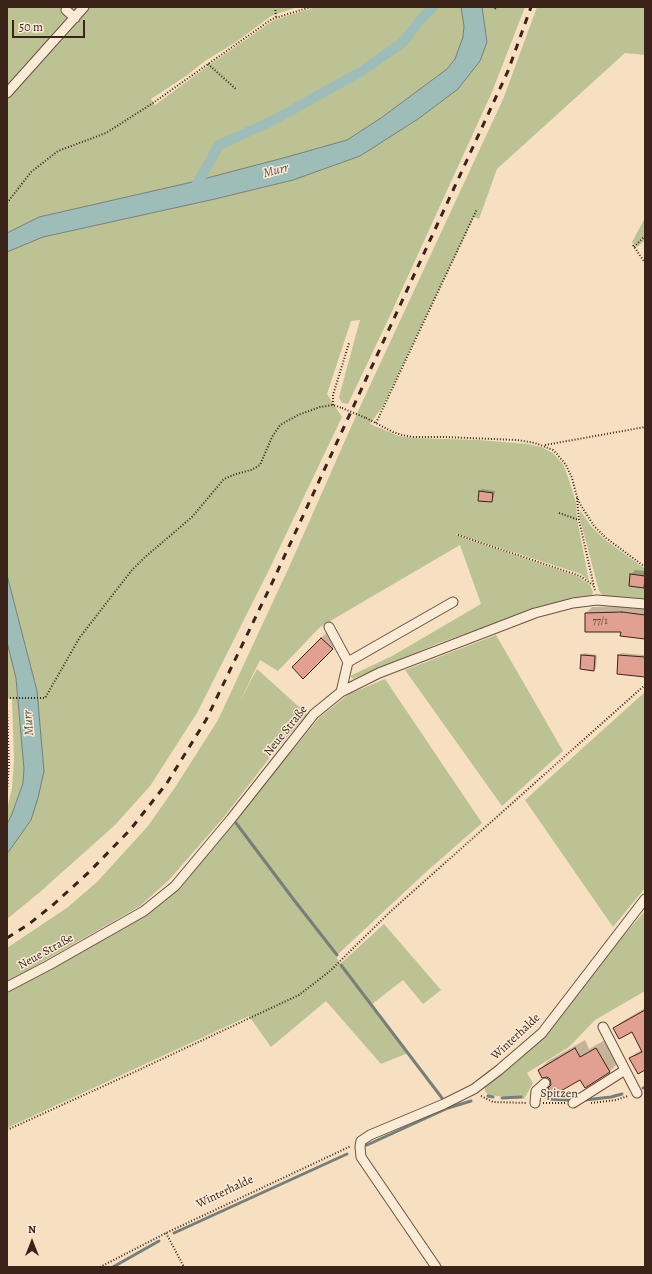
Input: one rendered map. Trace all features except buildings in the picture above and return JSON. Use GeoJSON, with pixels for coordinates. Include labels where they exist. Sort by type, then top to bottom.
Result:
{"type":"FeatureCollection","features":[{"type":"Feature","properties":{"kind":"street"},"geometry":{"type":"LineString","coordinates":[[7,93],[84,7]]}},
{"type":"Feature","properties":{"kind":"street"},"geometry":{"type":"LineString","coordinates":[[66,10],[75,18]]}},
{"type":"Feature","properties":{"kind":"street","name":"Neue Straße"},"geometry":{"type":"LineString","coordinates":[[7,987],[144,911],[175,886],[314,714],[341,692],[379,673],[535,613],[572,603],[597,600],[645,604]]}},
{"type":"Feature","properties":{"kind":"street"},"geometry":{"type":"LineString","coordinates":[[348,662],[453,602]]}},
{"type":"Feature","properties":{"kind":"street"},"geometry":{"type":"LineString","coordinates":[[329,627],[348,662],[341,692]]}},
{"type":"Feature","properties":{"kind":"street","name":"Winterhalde"},"geometry":{"type":"LineString","coordinates":[[361,1141],[370,1134],[444,1104],[474,1089],[499,1070],[542,1033],[645,899]]}},
{"type":"Feature","properties":{"kind":"street"},"geometry":{"type":"LineString","coordinates":[[603,1027],[637,1093]]}},
{"type":"Feature","properties":{"kind":"street"},"geometry":{"type":"LineString","coordinates":[[573,1103],[625,1070]]}},
{"type":"Feature","properties":{"kind":"street"},"geometry":{"type":"LineString","coordinates":[[535,1103],[536,1091],[545,1083]]}},
{"type":"Feature","properties":{"kind":"street"},"geometry":{"type":"LineString","coordinates":[[361,1141],[361,1157],[436,1267]]}},
{"type":"Feature","properties":{"kind":"path"},"geometry":{"type":"LineString","coordinates":[[275,7],[276,17]]}},
{"type":"Feature","properties":{"kind":"path"},"geometry":{"type":"LineString","coordinates":[[7,203],[32,172],[58,151],[106,133],[153,103],[272,19],[311,7]]}},
{"type":"Feature","properties":{"kind":"path"},"geometry":{"type":"LineString","coordinates":[[208,64],[237,90]]}},
{"type":"Feature","properties":{"kind":"path"},"geometry":{"type":"LineString","coordinates":[[376,423],[477,210]]}},
{"type":"Feature","properties":{"kind":"path"},"geometry":{"type":"LineString","coordinates":[[645,236],[634,246],[645,263]]}},
{"type":"Feature","properties":{"kind":"path"},"geometry":{"type":"LineString","coordinates":[[333,405],[333,395],[349,343]]}},
{"type":"Feature","properties":{"kind":"path"},"geometry":{"type":"LineString","coordinates":[[7,698],[45,698],[80,637],[132,570],[192,517],[224,479],[251,470],[260,465],[272,436],[280,425],[298,415],[320,407],[333,405],[366,418],[393,432],[412,436],[516,440],[544,445],[558,454],[566,465],[572,478],[577,497],[579,520],[597,600]]}},
{"type":"Feature","properties":{"kind":"path"},"geometry":{"type":"LineString","coordinates":[[544,445],[645,427]]}},
{"type":"Feature","properties":{"kind":"path"},"geometry":{"type":"LineString","coordinates":[[577,497],[586,515],[594,526],[606,538],[645,567]]}},
{"type":"Feature","properties":{"kind":"path"},"geometry":{"type":"LineString","coordinates":[[559,513],[579,520]]}},
{"type":"Feature","properties":{"kind":"path"},"geometry":{"type":"LineString","coordinates":[[458,535],[580,576],[593,585]]}},
{"type":"Feature","properties":{"kind":"path"},"geometry":{"type":"LineString","coordinates":[[7,1130],[298,995],[330,971],[391,911],[645,685]]}},
{"type":"Feature","properties":{"kind":"path"},"geometry":{"type":"LineString","coordinates":[[7,708],[9,764],[7,791]]}},
{"type":"Feature","properties":{"kind":"path","name":"Spitzen"},"geometry":{"type":"LineString","coordinates":[[474,1089],[480,1096],[493,1102],[594,1103],[616,1100],[637,1093]]}},
{"type":"Feature","properties":{"kind":"path","name":"Winterhalde"},"geometry":{"type":"LineString","coordinates":[[100,1267],[166,1233],[361,1141]]}},
{"type":"Feature","properties":{"kind":"path"},"geometry":{"type":"LineString","coordinates":[[166,1233],[184,1267]]}},
{"type":"Feature","properties":{"kind":"green space"},"geometry":{"type":"Polygon","coordinates":[[[7,7],[298,7],[271,16],[236,42],[205,61],[186,76],[151,99],[155,105],[274,20],[316,7],[461,7],[464,26],[460,48],[455,59],[447,69],[381,118],[347,140],[188,183],[39,217],[7,233],[7,7]]]}},
{"type":"Feature","properties":{"kind":"green space"},"geometry":{"type":"Polygon","coordinates":[[[482,7],[525,7],[492,92],[348,404],[342,403],[339,397],[360,320],[351,321],[327,394],[342,417],[268,572],[197,713],[150,786],[115,825],[40,892],[7,919],[7,854],[31,820],[37,691],[7,575],[7,252],[43,237],[293,180],[360,156],[418,119],[458,89],[480,61],[487,42],[482,7]]]}},
{"type":"Feature","properties":{"kind":"green space"},"geometry":{"type":"Polygon","coordinates":[[[537,7],[645,7],[645,55],[625,53],[497,169],[479,219],[474,217],[383,406],[370,424],[399,436],[411,438],[479,440],[528,444],[541,447],[553,453],[563,464],[576,503],[577,519],[589,581],[581,574],[457,534],[456,535],[579,577],[590,585],[593,592],[592,595],[590,597],[534,610],[439,643],[353,679],[350,676],[392,656],[481,604],[460,545],[320,627],[278,671],[260,660],[239,703],[257,669],[307,714],[271,756],[224,817],[169,880],[140,906],[7,982],[7,948],[68,907],[97,882],[148,826],[176,786],[218,720],[290,565],[359,409],[504,97],[537,7]]]}},
{"type":"Feature","properties":{"kind":"green space"},"geometry":{"type":"Polygon","coordinates":[[[645,218],[645,240],[637,247],[632,242],[645,218]]]}},
{"type":"Feature","properties":{"kind":"green space"},"geometry":{"type":"Polygon","coordinates":[[[580,510],[591,526],[604,539],[645,569],[645,600],[604,596],[599,591],[580,519],[580,510]]]}},
{"type":"Feature","properties":{"kind":"green space"},"geometry":{"type":"Polygon","coordinates":[[[496,635],[563,751],[502,806],[405,670],[496,635]]]}},
{"type":"Feature","properties":{"kind":"green space"},"geometry":{"type":"Polygon","coordinates":[[[7,642],[16,678],[24,769],[23,783],[7,824],[7,809],[12,788],[14,760],[12,699],[7,698],[7,642]]]}},
{"type":"Feature","properties":{"kind":"green space"},"geometry":{"type":"Polygon","coordinates":[[[385,679],[482,823],[426,872],[336,956],[340,964],[384,924],[441,990],[423,1004],[403,980],[371,1005],[408,1053],[381,1064],[326,1001],[271,1047],[249,1016],[7,1128],[7,991],[179,887],[320,717],[349,694],[385,679]]]}},
{"type":"Feature","properties":{"kind":"green space"},"geometry":{"type":"Polygon","coordinates":[[[645,692],[645,888],[613,927],[525,800],[645,692]]]}},
{"type":"Feature","properties":{"kind":"green space"},"geometry":{"type":"Polygon","coordinates":[[[645,911],[645,991],[595,1020],[569,1047],[527,1073],[533,1083],[524,1099],[488,1095],[485,1091],[485,1084],[526,1052],[549,1031],[622,937],[645,911]]]}},
{"type":"Feature","properties":{"kind":"water","name":"Murr"},"geometry":{"type":"Polygon","coordinates":[[[461,7],[482,7],[487,42],[480,61],[458,89],[418,119],[360,156],[293,180],[43,237],[7,252],[7,233],[39,217],[188,183],[347,140],[381,118],[447,69],[455,59],[463,37],[464,26],[461,7]]]}},
{"type":"Feature","properties":{"kind":"water","name":"Murr"},"geometry":{"type":"Polygon","coordinates":[[[7,575],[37,691],[44,771],[31,820],[7,854],[7,824],[23,783],[24,769],[16,678],[7,642],[7,575]]]}},
{"type":"Feature","properties":{"kind":"waterway"},"geometry":{"type":"LineString","coordinates":[[193,191],[219,145],[272,121],[362,71],[402,43],[433,7]]}},
{"type":"Feature","properties":{"kind":"waterway"},"geometry":{"type":"LineString","coordinates":[[236,823],[337,955]]}},
{"type":"Feature","properties":{"kind":"waterway"},"geometry":{"type":"LineString","coordinates":[[341,965],[442,1098]]}},
{"type":"Feature","properties":{"kind":"waterway"},"geometry":{"type":"LineString","coordinates":[[585,1100],[611,1097],[622,1094]]}},
{"type":"Feature","properties":{"kind":"waterway"},"geometry":{"type":"LineString","coordinates":[[488,1096],[493,1097]]}},
{"type":"Feature","properties":{"kind":"waterway"},"geometry":{"type":"LineString","coordinates":[[502,1098],[521,1097]]}},
{"type":"Feature","properties":{"kind":"waterway"},"geometry":{"type":"LineString","coordinates":[[547,1099],[569,1100]]}},
{"type":"Feature","properties":{"kind":"waterway"},"geometry":{"type":"LineString","coordinates":[[367,1145],[448,1108],[471,1101]]}},
{"type":"Feature","properties":{"kind":"waterway"},"geometry":{"type":"LineString","coordinates":[[174,1233],[347,1154]]}},
{"type":"Feature","properties":{"kind":"waterway"},"geometry":{"type":"LineString","coordinates":[[113,1267],[159,1241]]}},
{"type":"Feature","properties":{"kind":"railway"},"geometry":{"type":"LineString","coordinates":[[7,938],[29,924],[54,904],[89,872],[130,830],[167,783],[206,720],[273,581],[508,71],[531,7]]}}]}
